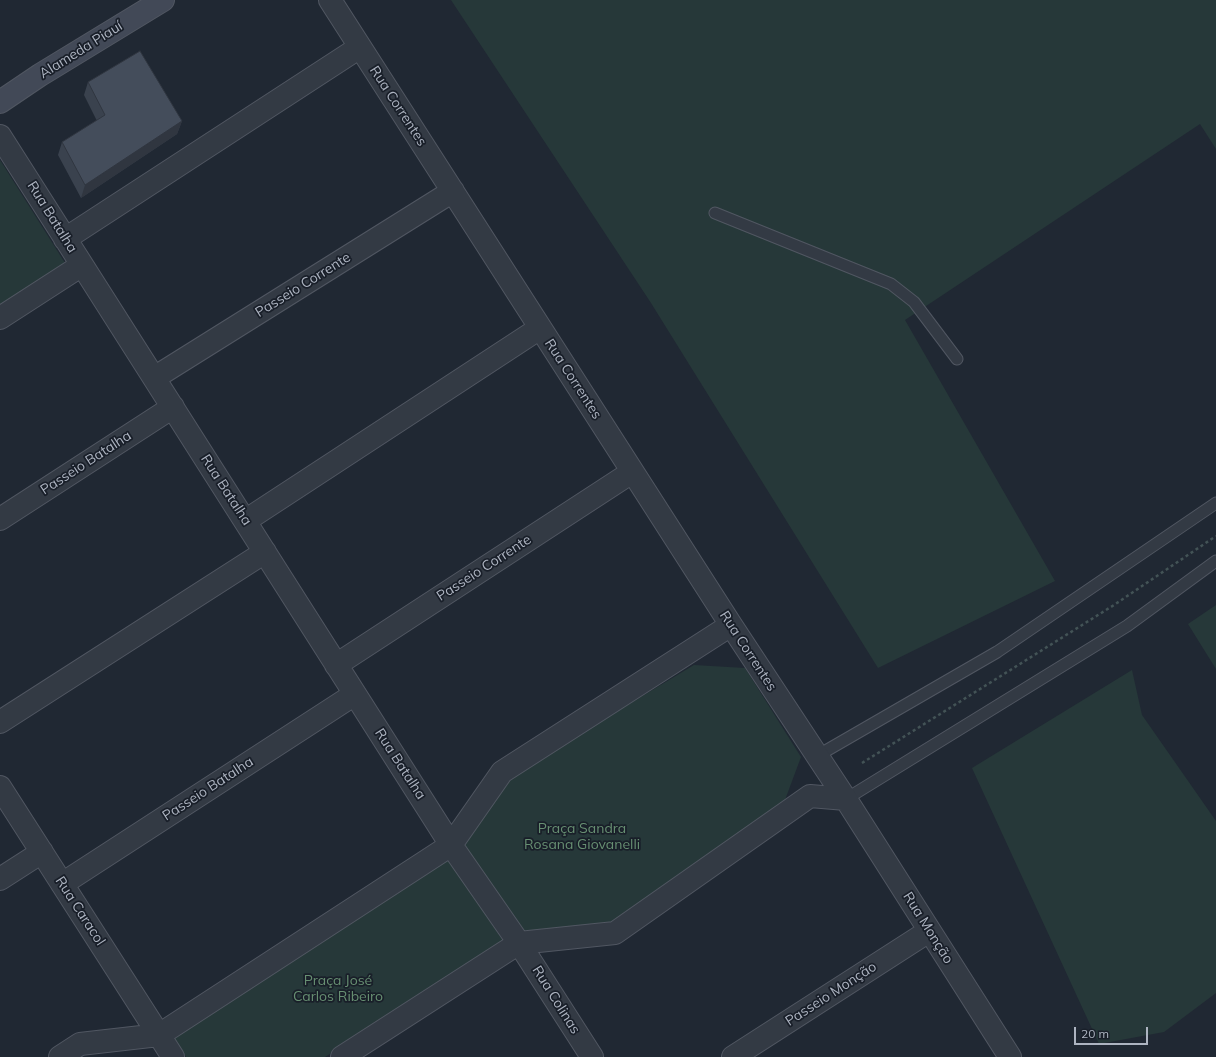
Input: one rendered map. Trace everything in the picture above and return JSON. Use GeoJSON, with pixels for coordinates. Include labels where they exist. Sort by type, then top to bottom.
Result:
{"type":"FeatureCollection","features":[{"type":"Feature","properties":{"kind":"street","name":"Alameda Piauí"},"geometry":{"type":"LineString","coordinates":[[0,102],[40,75],[163,0]]}},
{"type":"Feature","properties":{"kind":"street","name":"Rua Correntes"},"geometry":{"type":"LineString","coordinates":[[330,0],[632,472],[846,799]]}},
{"type":"Feature","properties":{"kind":"street"},"geometry":{"type":"LineString","coordinates":[[65,239],[360,47]]}},
{"type":"Feature","properties":{"kind":"street","name":"Rua Batalha"},"geometry":{"type":"LineString","coordinates":[[0,136],[451,844],[520,943]]}},
{"type":"Feature","properties":{"kind":"street","name":"Passeio Corrente"},"geometry":{"type":"LineString","coordinates":[[154,378],[452,191]]}},
{"type":"Feature","properties":{"kind":"street"},"geometry":{"type":"LineString","coordinates":[[0,318],[82,265]]}},
{"type":"Feature","properties":{"kind":"street"},"geometry":{"type":"LineString","coordinates":[[245,521],[540,328]]}},
{"type":"Feature","properties":{"kind":"street","name":"Passeio Batalha"},"geometry":{"type":"LineString","coordinates":[[0,519],[173,408]]}},
{"type":"Feature","properties":{"kind":"street","name":"Passeio Corrente"},"geometry":{"type":"LineString","coordinates":[[336,665],[632,472]]}},
{"type":"Feature","properties":{"kind":"street"},"geometry":{"type":"LineString","coordinates":[[0,722],[265,552]]}},
{"type":"Feature","properties":{"kind":"street"},"geometry":{"type":"LineString","coordinates":[[60,1057],[80,1044],[159,1035],[451,844],[502,772],[731,625]]}},
{"type":"Feature","properties":{"kind":"street","name":"Passeio Batalha"},"geometry":{"type":"LineString","coordinates":[[62,884],[355,694]]}},
{"type":"Feature","properties":{"kind":"street"},"geometry":{"type":"LineString","coordinates":[[810,796],[818,756]]}},
{"type":"Feature","properties":{"kind":"street","name":"Rua Caracol"},"geometry":{"type":"LineString","coordinates":[[0,787],[173,1057]]}},
{"type":"Feature","properties":{"kind":"street"},"geometry":{"type":"LineString","coordinates":[[342,1057],[520,943],[615,933],[810,796],[846,799]]}},
{"type":"Feature","properties":{"kind":"street","name":"Rua Monção"},"geometry":{"type":"LineString","coordinates":[[846,799],[1010,1057]]}},
{"type":"Feature","properties":{"kind":"street"},"geometry":{"type":"LineString","coordinates":[[0,879],[42,852]]}},
{"type":"Feature","properties":{"kind":"street","name":"Passeio Monção"},"geometry":{"type":"LineString","coordinates":[[733,1057],[929,931]]}},
{"type":"Feature","properties":{"kind":"street","name":"Rua Colinas"},"geometry":{"type":"LineString","coordinates":[[520,943],[592,1057]]}},
{"type":"Feature","properties":{"kind":"lane"},"geometry":{"type":"LineString","coordinates":[[715,213],[891,284],[914,302],[957,359]]}},
{"type":"Feature","properties":{"kind":"lane"},"geometry":{"type":"LineString","coordinates":[[818,756],[997,652],[1216,503]]}},
{"type":"Feature","properties":{"kind":"lane"},"geometry":{"type":"LineString","coordinates":[[846,799],[1127,626],[1216,561]]}},
{"type":"Feature","properties":{"kind":"path"},"geometry":{"type":"LineString","coordinates":[[862,763],[1114,606],[1216,536]]}},
{"type":"Feature","properties":{"kind":"green space"},"geometry":{"type":"Polygon","coordinates":[[[451,0],[1216,0],[1216,149],[1200,124],[905,320],[1055,581],[878,668],[651,303],[451,0]]]}},
{"type":"Feature","properties":{"kind":"green space"},"geometry":{"type":"Polygon","coordinates":[[[0,160],[65,263],[0,306],[0,160]]]}},
{"type":"Feature","properties":{"kind":"green space"},"geometry":{"type":"Polygon","coordinates":[[[1216,605],[1216,669],[1188,624],[1216,605]]]}},
{"type":"Feature","properties":{"kind":"green space","name":"Praça Sandra Rosana Giovanelli"},"geometry":{"type":"Polygon","coordinates":[[[694,665],[745,668],[801,757],[782,808],[612,925],[522,931],[464,846],[506,778],[694,665]]]}},
{"type":"Feature","properties":{"kind":"green space"},"geometry":{"type":"Polygon","coordinates":[[[1132,670],[1142,715],[1216,821],[1216,993],[1164,1032],[1099,1044],[972,768],[1132,670]]]}},
{"type":"Feature","properties":{"kind":"green space","name":"Praça José Carlos Ribeiro"},"geometry":{"type":"Polygon","coordinates":[[[449,857],[503,941],[325,1057],[186,1057],[173,1036],[449,857]]]}},
{"type":"Feature","properties":{"kind":"building"},"geometry":{"type":"Polygon","coordinates":[[[140,51],[182,121],[85,185],[62,142],[105,115],[88,82],[140,51]]]}}]}
